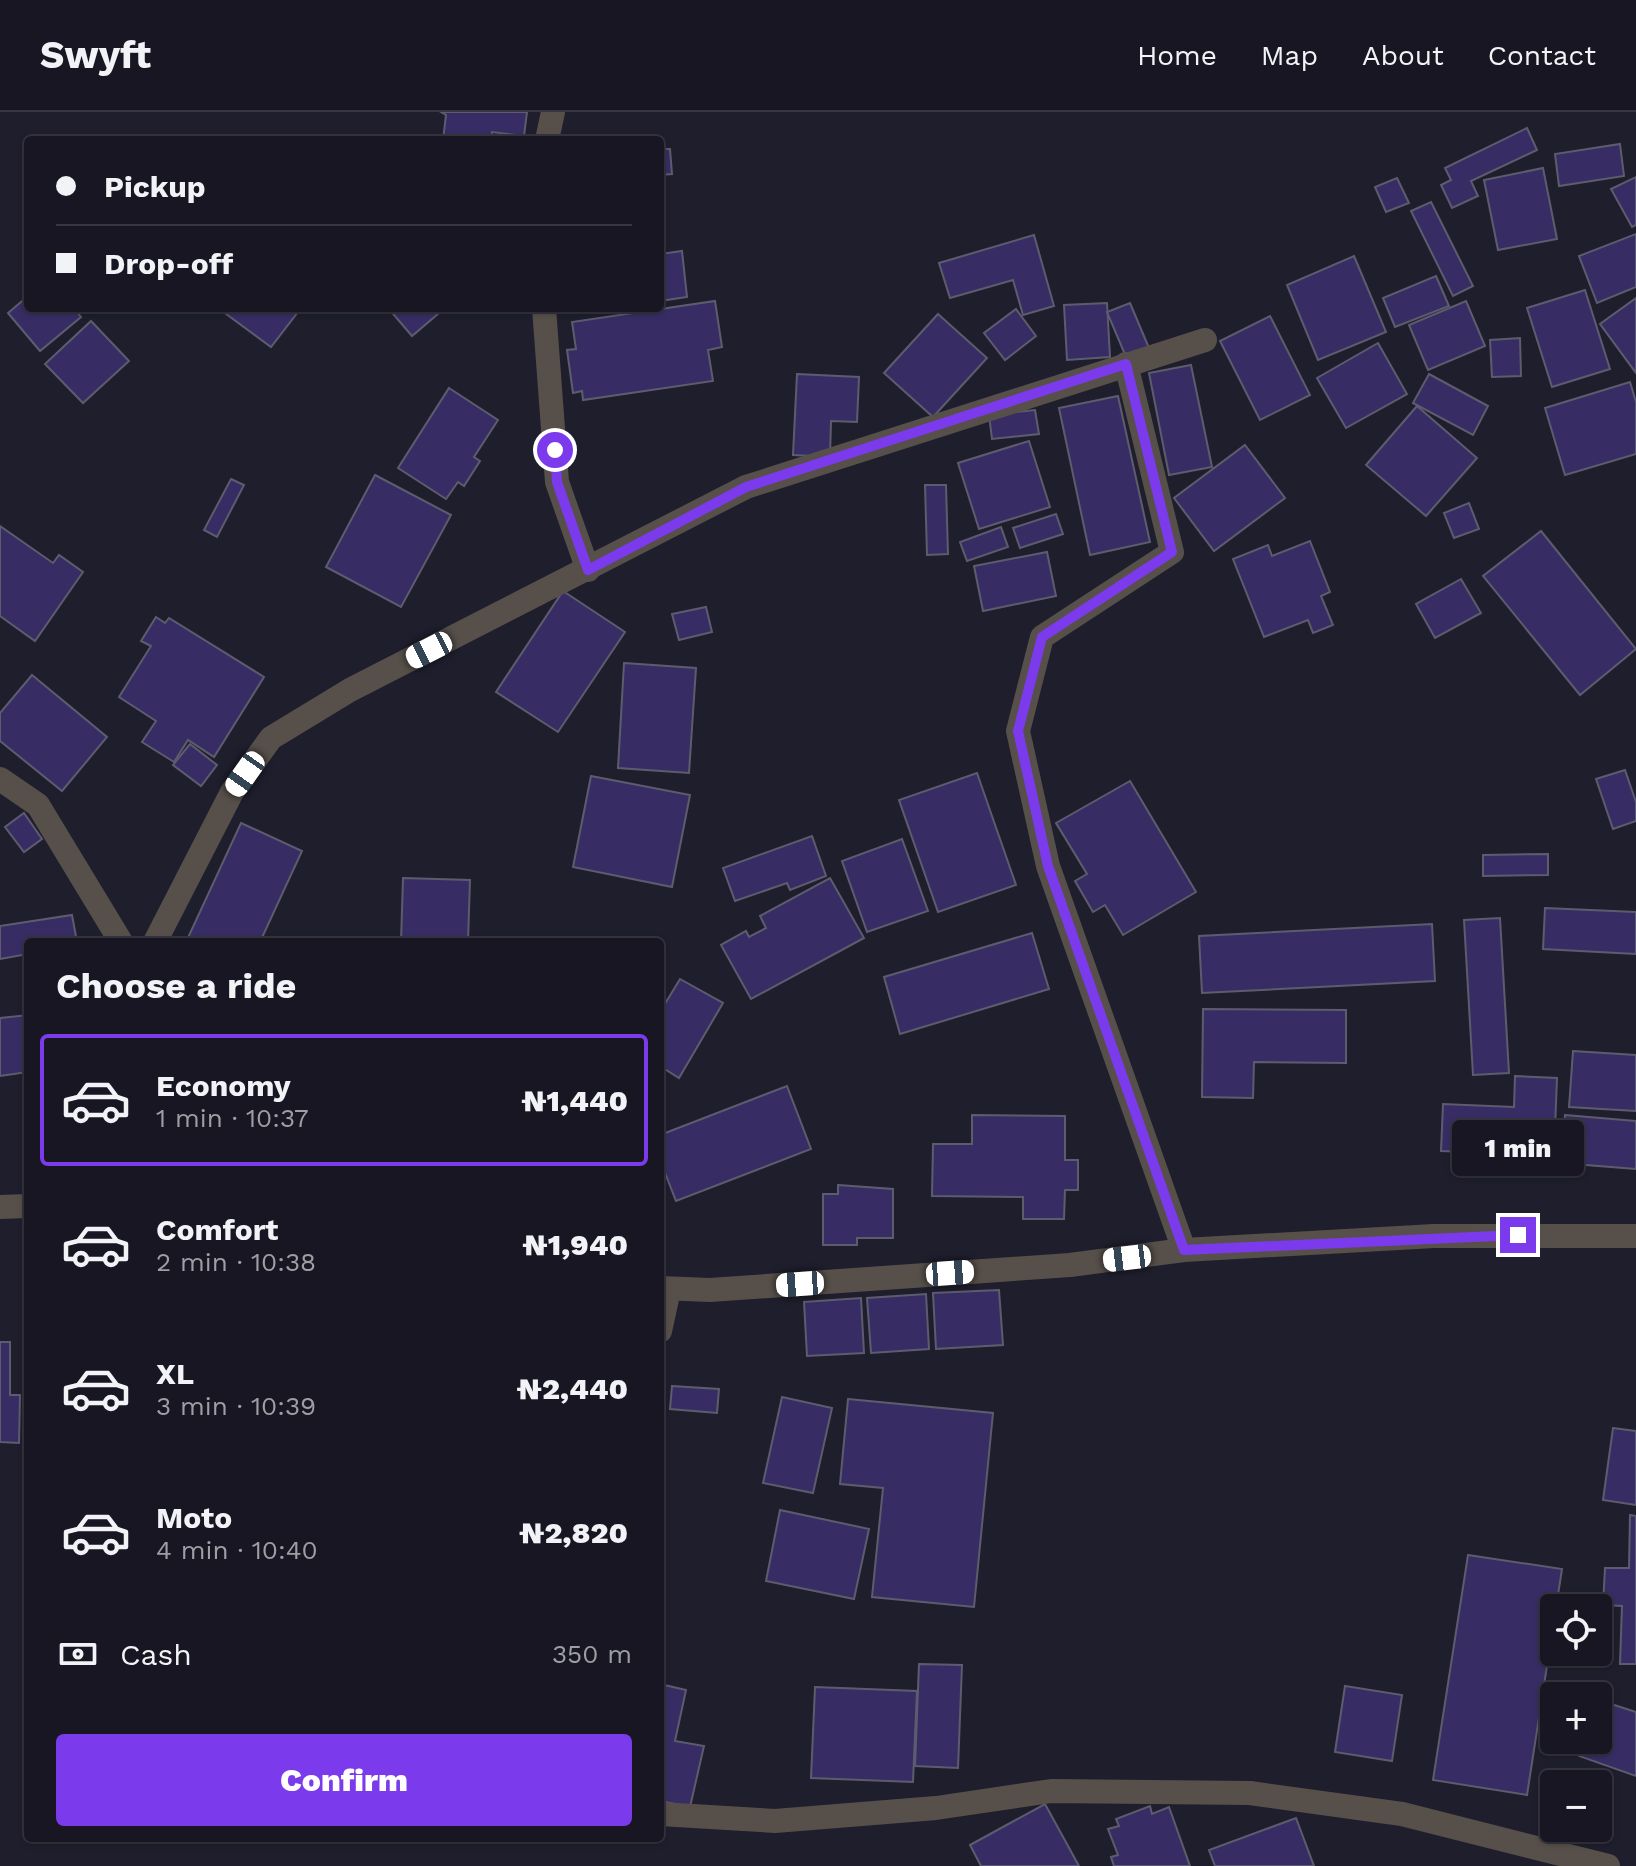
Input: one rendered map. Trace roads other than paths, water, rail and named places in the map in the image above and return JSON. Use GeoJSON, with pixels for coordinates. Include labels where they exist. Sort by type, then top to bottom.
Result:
{"type":"FeatureCollection","features":[{"type":"Feature","properties":{"kind":"street"},"geometry":{"type":"LineString","coordinates":[[548,136],[553,112]]}},
{"type":"Feature","properties":{"kind":"street"},"geometry":{"type":"LineString","coordinates":[[544,312],[557,482],[588,570]]}},
{"type":"Feature","properties":{"kind":"street"},"geometry":{"type":"LineString","coordinates":[[157,938],[232,792],[271,738],[350,690],[746,487],[1205,340]]}},
{"type":"Feature","properties":{"kind":"street"},"geometry":{"type":"LineString","coordinates":[[1126,364],[1172,552],[1042,637],[1018,731],[1048,866],[1184,1250]]}},
{"type":"Feature","properties":{"kind":"street"},"geometry":{"type":"LineString","coordinates":[[0,779],[38,805],[119,938]]}},
{"type":"Feature","properties":{"kind":"street"},"geometry":{"type":"LineString","coordinates":[[0,1207],[24,1206]]}},
{"type":"Feature","properties":{"kind":"street"},"geometry":{"type":"LineString","coordinates":[[665,1289],[1070,1265],[1184,1250],[1434,1236],[1636,1236]]}},
{"type":"Feature","properties":{"kind":"street"},"geometry":{"type":"LineString","coordinates":[[664,1814],[775,1821],[936,1808],[1051,1791],[1250,1793],[1402,1814],[1608,1866]]}}]}
